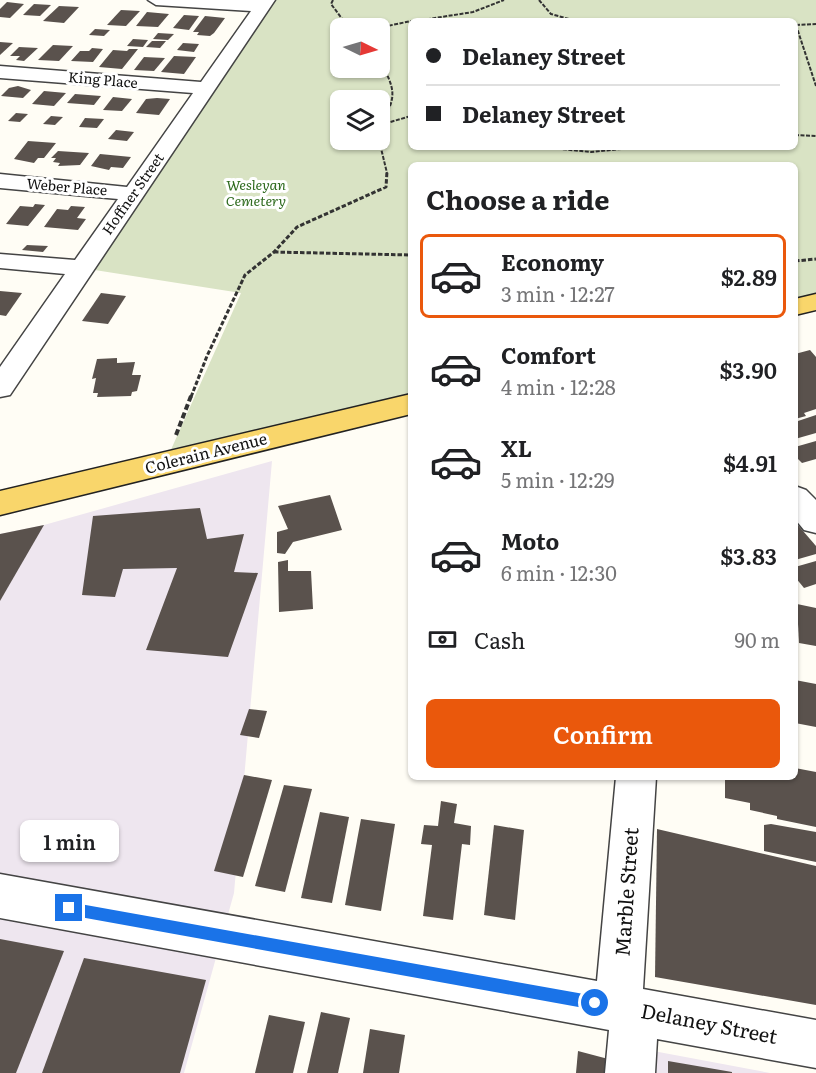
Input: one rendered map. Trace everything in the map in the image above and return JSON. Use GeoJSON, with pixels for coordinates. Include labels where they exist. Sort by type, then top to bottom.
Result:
{"type":"FeatureCollection","features":[{"type":"Feature","properties":{"kind":"main road"},"geometry":{"type":"LineString","coordinates":[[798,306],[816,302]]}},
{"type":"Feature","properties":{"kind":"main road","name":"Colerain Avenue"},"geometry":{"type":"LineString","coordinates":[[0,503],[408,405]]}},
{"type":"Feature","properties":{"kind":"street"},"geometry":{"type":"LineString","coordinates":[[156,0],[265,3]]}},
{"type":"Feature","properties":{"kind":"street","name":"Hoffner Street"},"geometry":{"type":"LineString","coordinates":[[0,388],[265,3]]}},
{"type":"Feature","properties":{"kind":"street","name":"King Place"},"geometry":{"type":"LineString","coordinates":[[0,72],[206,88]]}},
{"type":"Feature","properties":{"kind":"street","name":"Weber Place"},"geometry":{"type":"LineString","coordinates":[[0,181],[134,194]]}},
{"type":"Feature","properties":{"kind":"street"},"geometry":{"type":"LineString","coordinates":[[0,261],[82,268]]}},
{"type":"Feature","properties":{"kind":"street","name":"Marble Street"},"geometry":{"type":"LineString","coordinates":[[630,1073],[627,1009],[636,780]]}},
{"type":"Feature","properties":{"kind":"street","name":"Delaney Street"},"geometry":{"type":"LineString","coordinates":[[0,896],[816,1044]]}},
{"type":"Feature","properties":{"kind":"path"},"geometry":{"type":"LineString","coordinates":[[333,0],[331,4],[342,18]]}},
{"type":"Feature","properties":{"kind":"path"},"geometry":{"type":"LineString","coordinates":[[435,18],[473,12],[504,0]]}},
{"type":"Feature","properties":{"kind":"path"},"geometry":{"type":"LineString","coordinates":[[539,0],[556,18]]}},
{"type":"Feature","properties":{"kind":"path"},"geometry":{"type":"LineString","coordinates":[[551,14],[565,18]]}},
{"type":"Feature","properties":{"kind":"path"},"geometry":{"type":"LineString","coordinates":[[390,25],[408,22]]}},
{"type":"Feature","properties":{"kind":"path"},"geometry":{"type":"LineString","coordinates":[[798,25],[816,24]]}},
{"type":"Feature","properties":{"kind":"path"},"geometry":{"type":"LineString","coordinates":[[798,34],[816,86]]}},
{"type":"Feature","properties":{"kind":"path"},"geometry":{"type":"LineString","coordinates":[[389,78],[393,105],[390,109]]}},
{"type":"Feature","properties":{"kind":"path"},"geometry":{"type":"LineString","coordinates":[[390,121],[408,117]]}},
{"type":"Feature","properties":{"kind":"path"},"geometry":{"type":"LineString","coordinates":[[798,135],[816,136]]}},
{"type":"Feature","properties":{"kind":"path"},"geometry":{"type":"LineString","coordinates":[[165,463],[207,356],[245,275],[273,252],[297,227],[386,187],[387,167],[382,150]]}},
{"type":"Feature","properties":{"kind":"path"},"geometry":{"type":"LineString","coordinates":[[573,150],[595,152],[629,150]]}},
{"type":"Feature","properties":{"kind":"path"},"geometry":{"type":"LineString","coordinates":[[273,252],[408,255]]}},
{"type":"Feature","properties":{"kind":"path"},"geometry":{"type":"LineString","coordinates":[[798,261],[816,259]]}},
{"type":"Feature","properties":{"kind":"shaded area"},"geometry":{"type":"Polygon","coordinates":[[[272,461],[234,893],[184,1073],[0,1073],[0,534],[44,525],[272,461]]]}},
{"type":"Feature","properties":{"kind":"shaded area"},"geometry":{"type":"Polygon","coordinates":[[[616,1044],[770,1073],[615,1073],[616,1044]]]}},
{"type":"Feature","properties":{"kind":"green space","name":"Wesleyan Cemetery"},"geometry":{"type":"Polygon","coordinates":[[[267,0],[816,0],[816,302],[798,306],[798,162],[408,162],[408,405],[165,463],[241,293],[82,268],[267,0]]]}},
{"type":"Feature","properties":{"kind":"building"},"geometry":{"type":"Polygon","coordinates":[[[7,2],[24,4],[10,18],[0,17],[0,9],[7,2]]]}},
{"type":"Feature","properties":{"kind":"building"},"geometry":{"type":"Polygon","coordinates":[[[34,4],[51,5],[40,16],[23,15],[34,4]]]}},
{"type":"Feature","properties":{"kind":"building"},"geometry":{"type":"Polygon","coordinates":[[[59,6],[79,7],[64,23],[43,21],[59,6]]]}},
{"type":"Feature","properties":{"kind":"building"},"geometry":{"type":"Polygon","coordinates":[[[121,10],[140,11],[126,26],[107,25],[121,10]]]}},
{"type":"Feature","properties":{"kind":"building"},"geometry":{"type":"Polygon","coordinates":[[[147,12],[169,14],[158,27],[136,26],[147,12]]]}},
{"type":"Feature","properties":{"kind":"building"},"geometry":{"type":"Polygon","coordinates":[[[184,15],[199,16],[189,30],[173,28],[184,15]]]}},
{"type":"Feature","properties":{"kind":"building"},"geometry":{"type":"Polygon","coordinates":[[[205,16],[225,18],[210,36],[197,35],[199,32],[193,32],[205,16]]]}},
{"type":"Feature","properties":{"kind":"building"},"geometry":{"type":"Polygon","coordinates":[[[95,29],[110,30],[104,36],[89,35],[95,29]]]}},
{"type":"Feature","properties":{"kind":"building"},"geometry":{"type":"Polygon","coordinates":[[[158,33],[174,34],[168,40],[153,39],[158,33]]]}},
{"type":"Feature","properties":{"kind":"building"},"geometry":{"type":"Polygon","coordinates":[[[133,39],[148,40],[143,47],[127,46],[133,39]]]}},
{"type":"Feature","properties":{"kind":"building"},"geometry":{"type":"Polygon","coordinates":[[[152,41],[166,41],[160,48],[146,47],[152,41]]]}},
{"type":"Feature","properties":{"kind":"building"},"geometry":{"type":"Polygon","coordinates":[[[0,42],[13,43],[0,55],[0,42]]]}},
{"type":"Feature","properties":{"kind":"building"},"geometry":{"type":"Polygon","coordinates":[[[183,43],[199,44],[194,52],[177,50],[183,43]]]}},
{"type":"Feature","properties":{"kind":"building"},"geometry":{"type":"Polygon","coordinates":[[[53,45],[73,46],[59,61],[38,60],[53,45]]]}},
{"type":"Feature","properties":{"kind":"building"},"geometry":{"type":"Polygon","coordinates":[[[19,47],[38,48],[24,61],[16,60],[20,56],[10,56],[19,47]]]}},
{"type":"Feature","properties":{"kind":"building"},"geometry":{"type":"Polygon","coordinates":[[[92,48],[103,49],[93,62],[71,61],[80,51],[89,51],[92,48]]]}},
{"type":"Feature","properties":{"kind":"building"},"geometry":{"type":"Polygon","coordinates":[[[138,49],[122,69],[99,67],[113,50],[127,51],[138,49]]]}},
{"type":"Feature","properties":{"kind":"building"},"geometry":{"type":"Polygon","coordinates":[[[174,56],[196,57],[184,74],[161,72],[174,56]]]}},
{"type":"Feature","properties":{"kind":"building"},"geometry":{"type":"Polygon","coordinates":[[[144,57],[165,58],[154,71],[134,70],[144,57]]]}},
{"type":"Feature","properties":{"kind":"building"},"geometry":{"type":"Polygon","coordinates":[[[18,86],[31,90],[23,98],[1,96],[9,88],[18,86]]]}},
{"type":"Feature","properties":{"kind":"building"},"geometry":{"type":"Polygon","coordinates":[[[44,91],[66,93],[54,106],[32,104],[44,91]]]}},
{"type":"Feature","properties":{"kind":"building"},"geometry":{"type":"Polygon","coordinates":[[[75,94],[101,96],[94,105],[67,103],[75,94]]]}},
{"type":"Feature","properties":{"kind":"building"},"geometry":{"type":"Polygon","coordinates":[[[113,97],[132,99],[122,111],[103,110],[113,97]]]}},
{"type":"Feature","properties":{"kind":"building"},"geometry":{"type":"Polygon","coordinates":[[[146,99],[170,99],[159,115],[136,113],[146,99]]]}},
{"type":"Feature","properties":{"kind":"building"},"geometry":{"type":"Polygon","coordinates":[[[16,113],[28,114],[20,122],[8,121],[16,113]]]}},
{"type":"Feature","properties":{"kind":"building"},"geometry":{"type":"Polygon","coordinates":[[[51,116],[63,117],[55,125],[43,124],[51,116]]]}},
{"type":"Feature","properties":{"kind":"building"},"geometry":{"type":"Polygon","coordinates":[[[85,118],[104,119],[97,128],[79,127],[85,118]]]}},
{"type":"Feature","properties":{"kind":"building"},"geometry":{"type":"Polygon","coordinates":[[[116,130],[134,132],[127,141],[108,139],[116,130]]]}},
{"type":"Feature","properties":{"kind":"building"},"geometry":{"type":"Polygon","coordinates":[[[28,141],[56,143],[44,158],[38,158],[34,163],[14,159],[28,141]]]}},
{"type":"Feature","properties":{"kind":"building"},"geometry":{"type":"Polygon","coordinates":[[[58,151],[89,153],[80,165],[58,166],[60,163],[53,162],[56,158],[51,158],[58,151]]]}},
{"type":"Feature","properties":{"kind":"building"},"geometry":{"type":"Polygon","coordinates":[[[100,154],[131,157],[123,168],[111,167],[109,170],[91,166],[100,154]]]}},
{"type":"Feature","properties":{"kind":"building"},"geometry":{"type":"Polygon","coordinates":[[[35,204],[45,205],[28,226],[6,224],[20,206],[33,207],[35,204]]]}},
{"type":"Feature","properties":{"kind":"building"},"geometry":{"type":"Polygon","coordinates":[[[71,206],[85,207],[77,218],[86,219],[78,230],[44,227],[57,209],[68,210],[71,206]]]}},
{"type":"Feature","properties":{"kind":"building"},"geometry":{"type":"Polygon","coordinates":[[[27,245],[48,246],[43,252],[22,250],[27,245]]]}},
{"type":"Feature","properties":{"kind":"building"},"geometry":{"type":"Polygon","coordinates":[[[0,291],[22,293],[6,316],[0,315],[0,291]]]}},
{"type":"Feature","properties":{"kind":"building"},"geometry":{"type":"Polygon","coordinates":[[[101,293],[126,296],[108,324],[82,321],[101,293]]]}},
{"type":"Feature","properties":{"kind":"building"},"geometry":{"type":"Polygon","coordinates":[[[810,350],[816,357],[816,409],[804,413],[806,416],[798,418],[798,353],[810,350]]]}},
{"type":"Feature","properties":{"kind":"building"},"geometry":{"type":"Polygon","coordinates":[[[117,358],[117,363],[135,362],[132,375],[141,375],[137,391],[132,392],[131,396],[97,397],[98,393],[93,393],[96,378],[92,379],[97,359],[117,358]]]}},
{"type":"Feature","properties":{"kind":"building"},"geometry":{"type":"Polygon","coordinates":[[[816,415],[816,433],[798,438],[798,421],[816,415]]]}},
{"type":"Feature","properties":{"kind":"building"},"geometry":{"type":"Polygon","coordinates":[[[816,441],[816,459],[802,463],[798,459],[798,446],[816,441]]]}},
{"type":"Feature","properties":{"kind":"building"},"geometry":{"type":"Polygon","coordinates":[[[330,495],[342,530],[293,542],[285,554],[277,553],[277,532],[288,529],[278,506],[330,495]]]}},
{"type":"Feature","properties":{"kind":"building"},"geometry":{"type":"Polygon","coordinates":[[[200,508],[207,539],[244,534],[234,572],[258,573],[228,657],[146,650],[177,568],[123,569],[115,597],[82,595],[93,516],[200,508]]]}},
{"type":"Feature","properties":{"kind":"building"},"geometry":{"type":"Polygon","coordinates":[[[44,525],[0,601],[0,534],[44,525]]]}},
{"type":"Feature","properties":{"kind":"building"},"geometry":{"type":"Polygon","coordinates":[[[798,525],[816,546],[816,554],[798,559],[798,525]]]}},
{"type":"Feature","properties":{"kind":"building"},"geometry":{"type":"Polygon","coordinates":[[[288,560],[288,571],[311,571],[313,609],[279,612],[278,562],[288,560]]]}},
{"type":"Feature","properties":{"kind":"building"},"geometry":{"type":"Polygon","coordinates":[[[816,561],[816,584],[804,588],[798,581],[798,566],[816,561]]]}},
{"type":"Feature","properties":{"kind":"building"},"geometry":{"type":"Polygon","coordinates":[[[798,604],[816,608],[816,646],[799,643],[798,604]]]}},
{"type":"Feature","properties":{"kind":"building"},"geometry":{"type":"Polygon","coordinates":[[[798,681],[816,684],[816,727],[798,724],[798,681]]]}},
{"type":"Feature","properties":{"kind":"building"},"geometry":{"type":"Polygon","coordinates":[[[249,709],[267,711],[259,738],[240,735],[249,709]]]}},
{"type":"Feature","properties":{"kind":"building"},"geometry":{"type":"Polygon","coordinates":[[[798,769],[816,772],[816,827],[777,819],[777,816],[750,810],[750,803],[725,798],[725,780],[798,780],[798,769]]]}},
{"type":"Feature","properties":{"kind":"building"},"geometry":{"type":"Polygon","coordinates":[[[244,775],[272,780],[243,877],[214,871],[244,775]]]}},
{"type":"Feature","properties":{"kind":"building"},"geometry":{"type":"Polygon","coordinates":[[[284,785],[312,789],[285,892],[255,886],[284,785]]]}},
{"type":"Feature","properties":{"kind":"building"},"geometry":{"type":"Polygon","coordinates":[[[441,801],[457,804],[454,823],[471,826],[470,845],[462,844],[453,920],[423,916],[432,845],[421,844],[424,825],[438,826],[441,801]]]}},
{"type":"Feature","properties":{"kind":"building"},"geometry":{"type":"Polygon","coordinates":[[[320,812],[349,817],[332,903],[301,898],[320,812]]]}},
{"type":"Feature","properties":{"kind":"building"},"geometry":{"type":"Polygon","coordinates":[[[361,819],[395,824],[381,911],[345,905],[361,819]]]}},
{"type":"Feature","properties":{"kind":"building"},"geometry":{"type":"Polygon","coordinates":[[[771,824],[816,832],[816,862],[764,851],[764,825],[771,824]]]}},
{"type":"Feature","properties":{"kind":"building"},"geometry":{"type":"Polygon","coordinates":[[[494,825],[524,830],[515,920],[484,915],[494,825]]]}},
{"type":"Feature","properties":{"kind":"building"},"geometry":{"type":"Polygon","coordinates":[[[657,829],[816,866],[816,1005],[655,977],[657,829]]]}},
{"type":"Feature","properties":{"kind":"building"},"geometry":{"type":"Polygon","coordinates":[[[0,939],[64,951],[16,1073],[0,1073],[0,939]]]}},
{"type":"Feature","properties":{"kind":"building"},"geometry":{"type":"Polygon","coordinates":[[[84,958],[206,980],[180,1073],[42,1073],[84,958]]]}},
{"type":"Feature","properties":{"kind":"building"},"geometry":{"type":"Polygon","coordinates":[[[321,1012],[350,1018],[338,1073],[307,1073],[321,1012]]]}},
{"type":"Feature","properties":{"kind":"building"},"geometry":{"type":"Polygon","coordinates":[[[269,1015],[305,1022],[293,1073],[255,1073],[269,1015]]]}},
{"type":"Feature","properties":{"kind":"building"},"geometry":{"type":"Polygon","coordinates":[[[370,1029],[405,1035],[399,1073],[363,1073],[370,1029]]]}},
{"type":"Feature","properties":{"kind":"building"},"geometry":{"type":"Polygon","coordinates":[[[578,1051],[612,1060],[611,1073],[576,1073],[578,1051]]]}},
{"type":"Feature","properties":{"kind":"building"},"geometry":{"type":"Polygon","coordinates":[[[668,1061],[732,1072],[732,1073],[668,1073],[668,1061]]]}},
{"type":"Feature","properties":{"kind":"route"},"geometry":{"type":"LineString","coordinates":[[69,908],[595,1003]]}}]}
